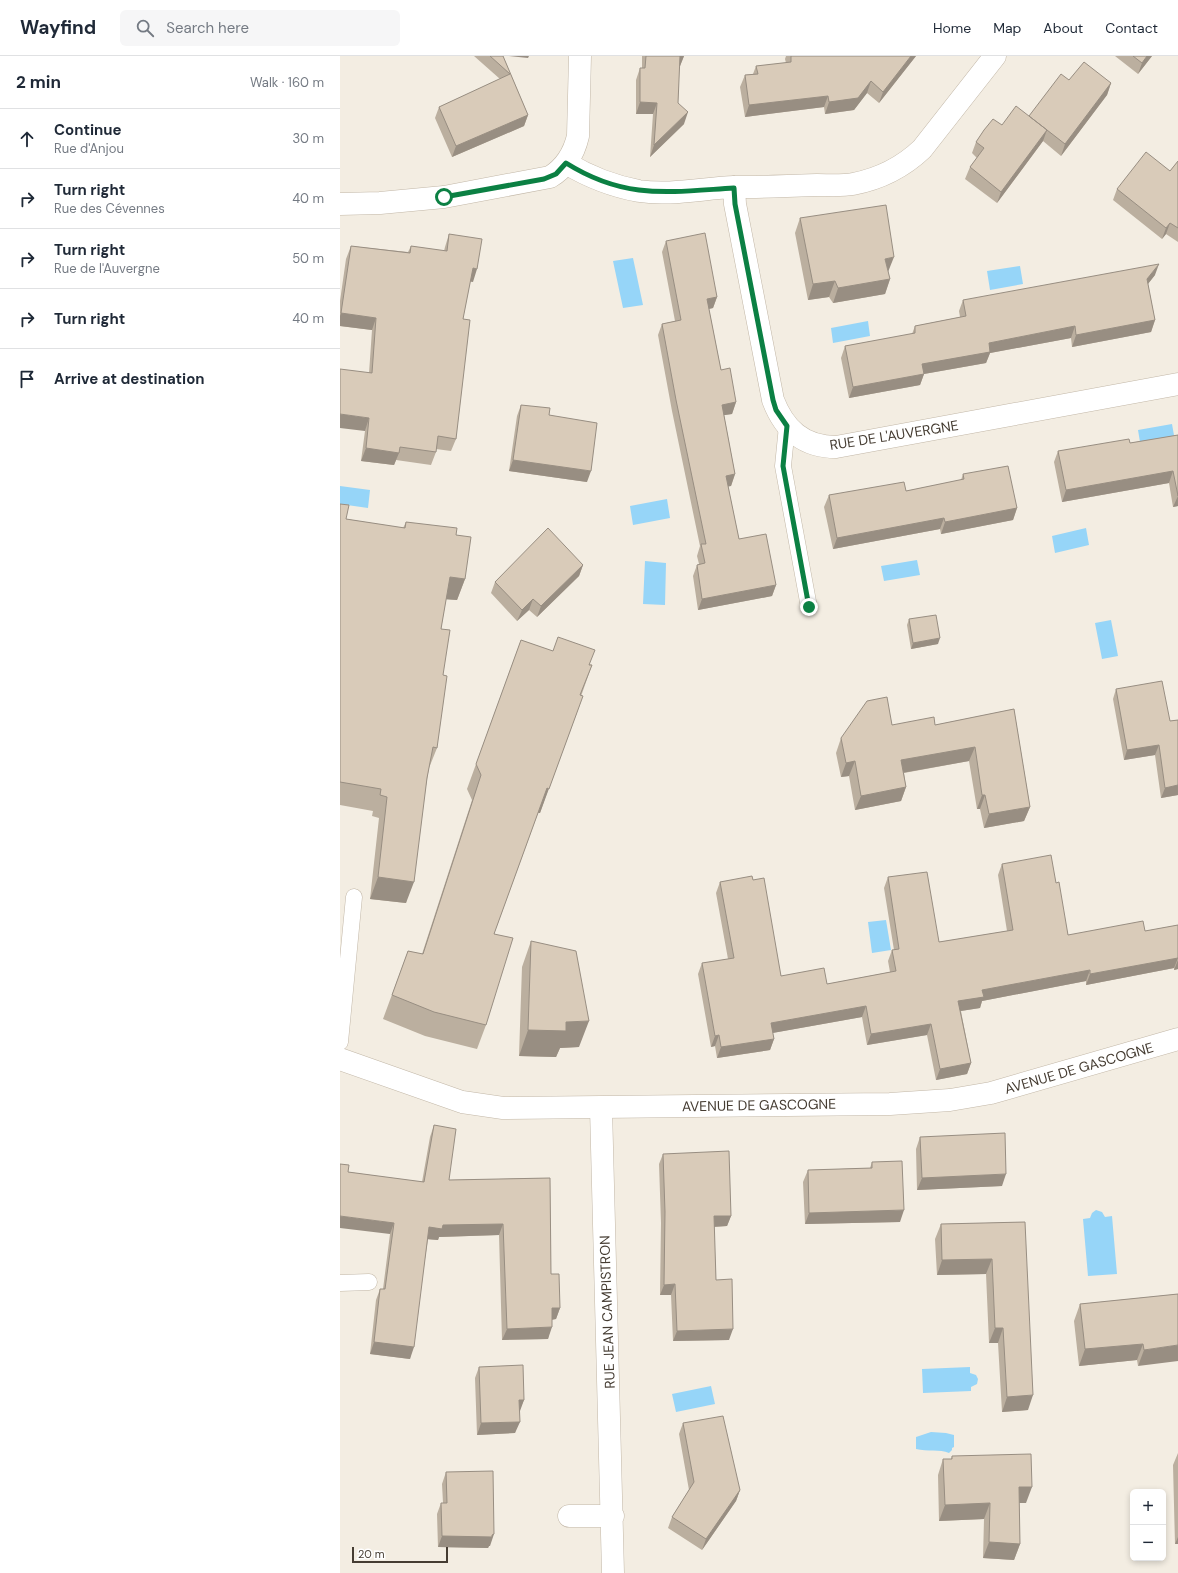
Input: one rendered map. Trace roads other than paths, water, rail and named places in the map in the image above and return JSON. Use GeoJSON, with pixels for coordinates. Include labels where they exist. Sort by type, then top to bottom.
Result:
{"type":"FeatureCollection","features":[{"type":"Feature","properties":{"kind":"street"},"geometry":{"type":"LineString","coordinates":[[340,204],[380,203],[444,197],[544,179],[556,174],[566,163],[574,150],[578,136],[580,56]]}},
{"type":"Feature","properties":{"kind":"street"},"geometry":{"type":"LineString","coordinates":[[566,163],[582,173],[603,182],[640,191],[660,193],[734,188],[852,184],[880,176],[912,159],[922,149],[995,56]]}},
{"type":"Feature","properties":{"kind":"street","name":"RUE DE L'AUVERGNE"},"geometry":{"type":"LineString","coordinates":[[734,188],[735,204],[773,400],[779,414],[787,426],[795,434],[812,444],[826,447],[836,447],[1178,384]]}},
{"type":"Feature","properties":{"kind":"street","name":"AVENUE DE GASCOGNE"},"geometry":{"type":"LineString","coordinates":[[340,1059],[462,1102],[503,1108],[890,1104],[950,1100],[999,1091],[1178,1039]]}},
{"type":"Feature","properties":{"kind":"street","name":"RUE JEAN CAMPISTRON"},"geometry":{"type":"LineString","coordinates":[[601,1108],[613,1516],[613,1573]]}},
{"type":"Feature","properties":{"kind":"street"},"geometry":{"type":"LineString","coordinates":[[569,1516],[613,1516]]}},
{"type":"Feature","properties":{"kind":"lane"},"geometry":{"type":"LineString","coordinates":[[787,426],[783,466],[809,607]]}},
{"type":"Feature","properties":{"kind":"lane"},"geometry":{"type":"LineString","coordinates":[[340,1042],[354,898]]}},
{"type":"Feature","properties":{"kind":"lane"},"geometry":{"type":"LineString","coordinates":[[340,1283],[369,1282]]}},
{"type":"Feature","properties":{"kind":"water"},"geometry":{"type":"Polygon","coordinates":[[[633,258],[643,305],[623,308],[613,261],[633,258]]]}},
{"type":"Feature","properties":{"kind":"water"},"geometry":{"type":"Polygon","coordinates":[[[1020,266],[1023,284],[990,290],[987,271],[1020,266]]]}},
{"type":"Feature","properties":{"kind":"water"},"geometry":{"type":"Polygon","coordinates":[[[868,321],[870,336],[833,343],[831,328],[868,321]]]}},
{"type":"Feature","properties":{"kind":"water"},"geometry":{"type":"Polygon","coordinates":[[[1172,424],[1175,441],[1142,454],[1138,430],[1172,424]]]}},
{"type":"Feature","properties":{"kind":"water"},"geometry":{"type":"Polygon","coordinates":[[[340,486],[370,490],[368,508],[340,504],[340,486]]]}},
{"type":"Feature","properties":{"kind":"water"},"geometry":{"type":"Polygon","coordinates":[[[667,499],[670,518],[633,525],[630,506],[667,499]]]}},
{"type":"Feature","properties":{"kind":"water"},"geometry":{"type":"Polygon","coordinates":[[[1086,528],[1089,545],[1055,553],[1052,536],[1086,528]]]}},
{"type":"Feature","properties":{"kind":"water"},"geometry":{"type":"Polygon","coordinates":[[[917,560],[920,575],[884,581],[881,566],[917,560]]]}},
{"type":"Feature","properties":{"kind":"water"},"geometry":{"type":"Polygon","coordinates":[[[645,561],[666,563],[665,605],[643,604],[645,561]]]}},
{"type":"Feature","properties":{"kind":"water"},"geometry":{"type":"Polygon","coordinates":[[[1111,620],[1118,656],[1102,659],[1095,623],[1111,620]]]}},
{"type":"Feature","properties":{"kind":"water"},"geometry":{"type":"Polygon","coordinates":[[[886,920],[891,950],[872,953],[868,922],[886,920]]]}},
{"type":"Feature","properties":{"kind":"water"},"geometry":{"type":"Polygon","coordinates":[[[1096,1210],[1102,1212],[1105,1217],[1112,1216],[1117,1274],[1088,1276],[1083,1219],[1090,1218],[1092,1213],[1096,1210]]]}},
{"type":"Feature","properties":{"kind":"water"},"geometry":{"type":"Polygon","coordinates":[[[970,1367],[970,1373],[976,1375],[978,1379],[977,1384],[971,1387],[971,1391],[923,1393],[922,1369],[970,1367]]]}},
{"type":"Feature","properties":{"kind":"water"},"geometry":{"type":"Polygon","coordinates":[[[711,1386],[715,1404],[676,1412],[672,1394],[711,1386]]]}},
{"type":"Feature","properties":{"kind":"water"},"geometry":{"type":"Polygon","coordinates":[[[931,1432],[954,1435],[954,1447],[949,1453],[916,1449],[916,1437],[931,1432]]]}}]}
